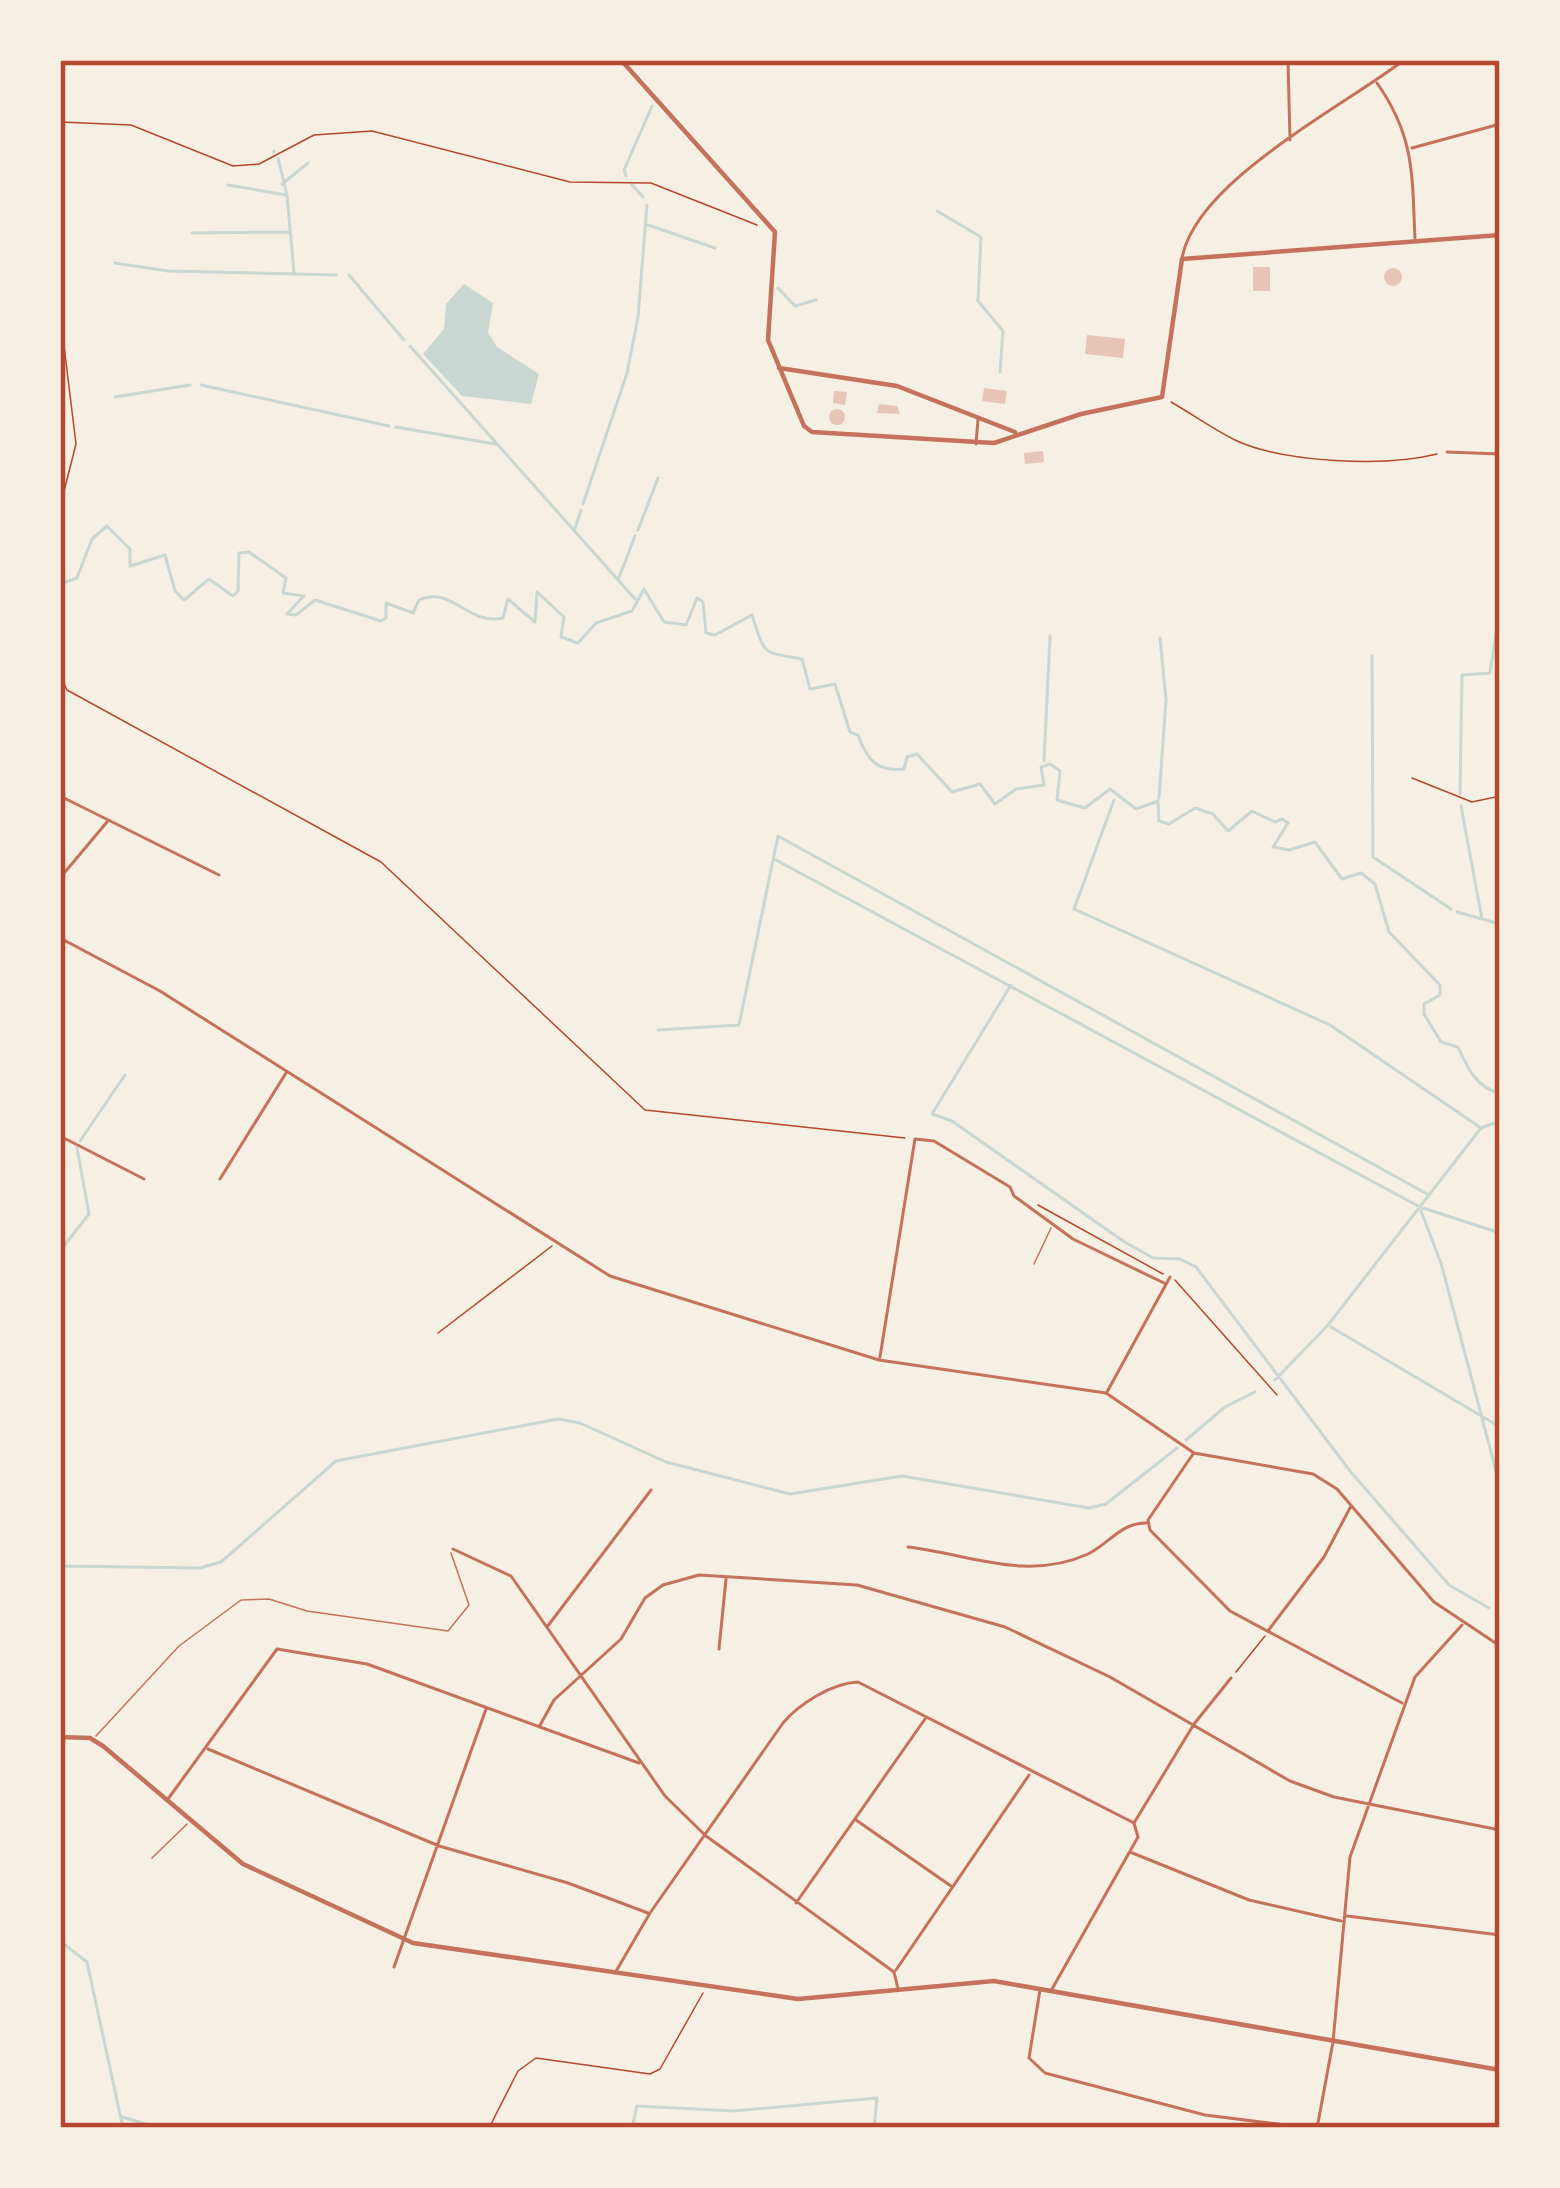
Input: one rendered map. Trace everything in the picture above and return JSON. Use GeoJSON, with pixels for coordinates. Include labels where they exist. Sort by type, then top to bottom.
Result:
{"type":"FeatureCollection","features":[{"type":"Feature","properties":{"kind":"street"},"geometry":{"type":"LineString","coordinates":[[621,60],[775,232],[768,340],[804,426],[812,432],[976,444],[1162,397],[1181,259],[1190,233],[1214,199],[1404,60]]}},
{"type":"Feature","properties":{"kind":"street"},"geometry":{"type":"LineString","coordinates":[[1288,60],[1290,141]]}},
{"type":"Feature","properties":{"kind":"street"},"geometry":{"type":"LineString","coordinates":[[1376,82],[1403,124],[1410,148],[1416,242]]}},
{"type":"Feature","properties":{"kind":"street"},"geometry":{"type":"LineString","coordinates":[[1410,148],[1500,124]]}},
{"type":"Feature","properties":{"kind":"street"},"geometry":{"type":"LineString","coordinates":[[1181,259],[1500,235]]}},
{"type":"Feature","properties":{"kind":"street"},"geometry":{"type":"LineString","coordinates":[[779,368],[897,386],[1017,433]]}},
{"type":"Feature","properties":{"kind":"street"},"geometry":{"type":"LineString","coordinates":[[976,444],[978,420]]}},
{"type":"Feature","properties":{"kind":"street"},"geometry":{"type":"LineString","coordinates":[[1447,452],[1500,454]]}},
{"type":"Feature","properties":{"kind":"street"},"geometry":{"type":"LineString","coordinates":[[60,796],[220,875]]}},
{"type":"Feature","properties":{"kind":"street"},"geometry":{"type":"LineString","coordinates":[[60,878],[109,821]]}},
{"type":"Feature","properties":{"kind":"street"},"geometry":{"type":"LineString","coordinates":[[60,938],[160,991],[610,1276],[879,1360],[1106,1393],[1194,1453],[1306,1471],[1352,1506],[1435,1602],[1500,1646]]}},
{"type":"Feature","properties":{"kind":"street"},"geometry":{"type":"LineString","coordinates":[[220,1179],[287,1072]]}},
{"type":"Feature","properties":{"kind":"street"},"geometry":{"type":"LineString","coordinates":[[60,1136],[144,1179]]}},
{"type":"Feature","properties":{"kind":"street"},"geometry":{"type":"LineString","coordinates":[[879,1360],[915,1139],[934,1141],[1010,1187],[1052,1224],[1166,1284]]}},
{"type":"Feature","properties":{"kind":"street"},"geometry":{"type":"LineString","coordinates":[[1106,1393],[1169,1277]]}},
{"type":"Feature","properties":{"kind":"street"},"geometry":{"type":"LineString","coordinates":[[1148,1524],[1194,1453]]}},
{"type":"Feature","properties":{"kind":"street"},"geometry":{"type":"LineString","coordinates":[[546,1628],[651,1490]]}},
{"type":"Feature","properties":{"kind":"street"},"geometry":{"type":"LineString","coordinates":[[1267,1632],[1324,1556],[1352,1506]]}},
{"type":"Feature","properties":{"kind":"street"},"geometry":{"type":"LineString","coordinates":[[908,1547],[1007,1568],[1088,1553],[1127,1526],[1148,1524]]}},
{"type":"Feature","properties":{"kind":"street"},"geometry":{"type":"LineString","coordinates":[[1148,1524],[1212,1596],[1267,1632],[1404,1704]]}},
{"type":"Feature","properties":{"kind":"street"},"geometry":{"type":"LineString","coordinates":[[453,1549],[511,1576],[642,1764],[706,1837],[894,1972],[898,1989]]}},
{"type":"Feature","properties":{"kind":"street"},"geometry":{"type":"LineString","coordinates":[[719,1649],[726,1576]]}},
{"type":"Feature","properties":{"kind":"street"},"geometry":{"type":"LineString","coordinates":[[539,1726],[554,1700],[621,1639],[653,1591],[686,1577],[857,1585],[964,1612],[1110,1677],[1290,1781],[1500,1831]]}},
{"type":"Feature","properties":{"kind":"street"},"geometry":{"type":"LineString","coordinates":[[1040,1990],[1029,2058],[1045,2073],[1205,2115],[1310,2128],[1318,2122],[1333,2042],[1347,1870],[1367,1802],[1415,1677],[1463,1624]]}},
{"type":"Feature","properties":{"kind":"street"},"geometry":{"type":"LineString","coordinates":[[167,1800],[277,1648],[367,1664],[642,1764]]}},
{"type":"Feature","properties":{"kind":"street"},"geometry":{"type":"LineString","coordinates":[[1052,1992],[1138,1837],[1134,1823],[1194,1724],[1231,1678]]}},
{"type":"Feature","properties":{"kind":"street"},"geometry":{"type":"LineString","coordinates":[[615,1972],[650,1913],[791,1713],[846,1682],[858,1682],[1134,1823]]}},
{"type":"Feature","properties":{"kind":"street"},"geometry":{"type":"LineString","coordinates":[[394,1967],[486,1708]]}},
{"type":"Feature","properties":{"kind":"street"},"geometry":{"type":"LineString","coordinates":[[795,1904],[926,1718]]}},
{"type":"Feature","properties":{"kind":"street"},"geometry":{"type":"LineString","coordinates":[[60,1737],[93,1739],[244,1864],[404,1940],[798,1999],[984,1980],[1500,2070]]}},
{"type":"Feature","properties":{"kind":"street"},"geometry":{"type":"LineString","coordinates":[[207,1748],[439,1846],[568,1883],[650,1913]]}},
{"type":"Feature","properties":{"kind":"street"},"geometry":{"type":"LineString","coordinates":[[894,1972],[1030,1773]]}},
{"type":"Feature","properties":{"kind":"street"},"geometry":{"type":"LineString","coordinates":[[854,1819],[951,1886]]}},
{"type":"Feature","properties":{"kind":"street"},"geometry":{"type":"LineString","coordinates":[[1130,1852],[1249,1900],[1343,1918],[1500,1935]]}},
{"type":"Feature","properties":{"kind":"lane"},"geometry":{"type":"LineString","coordinates":[[1034,1264],[1052,1224]]}},
{"type":"Feature","properties":{"kind":"lane"},"geometry":{"type":"LineString","coordinates":[[93,1739],[179,1646],[241,1600],[269,1599],[307,1611],[448,1631],[469,1605],[451,1559],[453,1549]]}},
{"type":"Feature","properties":{"kind":"lane"},"geometry":{"type":"LineString","coordinates":[[152,1858],[190,1821]]}},
{"type":"Feature","properties":{"kind":"path"},"geometry":{"type":"LineString","coordinates":[[60,122],[131,125],[233,166],[259,164],[314,135],[372,131],[570,182],[633,180],[757,226]]}},
{"type":"Feature","properties":{"kind":"path"},"geometry":{"type":"LineString","coordinates":[[60,313],[76,422],[60,507]]}},
{"type":"Feature","properties":{"kind":"path"},"geometry":{"type":"LineString","coordinates":[[1167,400],[1237,441],[1263,449],[1393,462],[1447,452]]}},
{"type":"Feature","properties":{"kind":"path"},"geometry":{"type":"LineString","coordinates":[[60,474],[70,473]]}},
{"type":"Feature","properties":{"kind":"path"},"geometry":{"type":"LineString","coordinates":[[60,602],[61,677],[67,690],[381,862],[645,1110],[915,1139]]}},
{"type":"Feature","properties":{"kind":"path"},"geometry":{"type":"LineString","coordinates":[[1412,778],[1472,802],[1500,796]]}},
{"type":"Feature","properties":{"kind":"path"},"geometry":{"type":"LineString","coordinates":[[1033,1201],[1169,1277],[1277,1395]]}},
{"type":"Feature","properties":{"kind":"path"},"geometry":{"type":"LineString","coordinates":[[438,1333],[555,1244]]}},
{"type":"Feature","properties":{"kind":"path"},"geometry":{"type":"LineString","coordinates":[[1231,1678],[1267,1632]]}},
{"type":"Feature","properties":{"kind":"path"},"geometry":{"type":"LineString","coordinates":[[489,2128],[518,2071],[536,2058],[650,2074],[660,2069],[704,1986]]}},
{"type":"Feature","properties":{"kind":"shaded area"},"geometry":{"type":"Polygon","coordinates":[[[464,284],[493,303],[488,333],[497,347],[539,374],[531,404],[462,396],[423,354],[444,329],[446,304],[464,284]]]}},
{"type":"Feature","properties":{"kind":"building"},"geometry":{"type":"Polygon","coordinates":[[[1253,267],[1270,267],[1270,291],[1253,291],[1253,267]]]}},
{"type":"Feature","properties":{"kind":"building"},"geometry":{"type":"Polygon","coordinates":[[[1393,268],[1402,277],[1393,286],[1384,277],[1393,268]]]}},
{"type":"Feature","properties":{"kind":"building"},"geometry":{"type":"Polygon","coordinates":[[[1087,335],[1125,339],[1123,358],[1085,354],[1087,335]]]}},
{"type":"Feature","properties":{"kind":"building"},"geometry":{"type":"Polygon","coordinates":[[[984,388],[1007,391],[1005,404],[982,401],[984,388]]]}},
{"type":"Feature","properties":{"kind":"building"},"geometry":{"type":"Polygon","coordinates":[[[834,391],[847,392],[845,405],[833,403],[834,391]]]}},
{"type":"Feature","properties":{"kind":"building"},"geometry":{"type":"Polygon","coordinates":[[[879,404],[897,406],[900,414],[877,413],[879,404]]]}},
{"type":"Feature","properties":{"kind":"building"},"geometry":{"type":"Polygon","coordinates":[[[837,409],[845,417],[837,425],[829,417],[837,409]]]}},
{"type":"Feature","properties":{"kind":"building"},"geometry":{"type":"Polygon","coordinates":[[[1043,451],[1044,462],[1025,464],[1024,453],[1043,451]]]}},
{"type":"Feature","properties":{"kind":"waterway"},"geometry":{"type":"LineString","coordinates":[[626,176],[624,170],[652,106]]}},
{"type":"Feature","properties":{"kind":"waterway"},"geometry":{"type":"LineString","coordinates":[[278,158],[287,195],[294,273]]}},
{"type":"Feature","properties":{"kind":"waterway"},"geometry":{"type":"LineString","coordinates":[[282,184],[308,163]]}},
{"type":"Feature","properties":{"kind":"waterway"},"geometry":{"type":"LineString","coordinates":[[228,185],[286,195]]}},
{"type":"Feature","properties":{"kind":"waterway"},"geometry":{"type":"LineString","coordinates":[[632,185],[643,197]]}},
{"type":"Feature","properties":{"kind":"waterway"},"geometry":{"type":"LineString","coordinates":[[583,504],[627,373],[638,317],[647,205]]}},
{"type":"Feature","properties":{"kind":"waterway"},"geometry":{"type":"LineString","coordinates":[[937,211],[981,237],[978,301],[1003,331],[1000,372]]}},
{"type":"Feature","properties":{"kind":"waterway"},"geometry":{"type":"LineString","coordinates":[[648,225],[715,248]]}},
{"type":"Feature","properties":{"kind":"waterway"},"geometry":{"type":"LineString","coordinates":[[192,233],[290,232]]}},
{"type":"Feature","properties":{"kind":"waterway"},"geometry":{"type":"LineString","coordinates":[[115,263],[168,271],[336,275]]}},
{"type":"Feature","properties":{"kind":"waterway"},"geometry":{"type":"LineString","coordinates":[[349,275],[404,340]]}},
{"type":"Feature","properties":{"kind":"waterway"},"geometry":{"type":"LineString","coordinates":[[778,288],[795,306],[816,300]]}},
{"type":"Feature","properties":{"kind":"waterway"},"geometry":{"type":"LineString","coordinates":[[410,346],[635,599]]}},
{"type":"Feature","properties":{"kind":"waterway"},"geometry":{"type":"LineString","coordinates":[[115,397],[190,385]]}},
{"type":"Feature","properties":{"kind":"waterway"},"geometry":{"type":"LineString","coordinates":[[201,385],[389,426]]}},
{"type":"Feature","properties":{"kind":"waterway"},"geometry":{"type":"LineString","coordinates":[[396,427],[495,444]]}},
{"type":"Feature","properties":{"kind":"waterway"},"geometry":{"type":"LineString","coordinates":[[638,530],[658,478]]}},
{"type":"Feature","properties":{"kind":"waterway"},"geometry":{"type":"LineString","coordinates":[[574,531],[581,510]]}},
{"type":"Feature","properties":{"kind":"waterway"},"geometry":{"type":"LineString","coordinates":[[60,584],[77,578],[92,539],[107,526],[130,549],[130,566],[165,555],[175,591],[184,600],[209,579],[233,596],[238,591],[239,553],[249,552],[286,578],[283,593],[304,596],[287,614],[296,615],[315,600],[381,621],[386,618],[386,603],[413,613],[419,600],[430,597],[491,619],[503,618],[508,599],[535,622],[537,592],[564,617],[561,637],[578,643],[596,623],[632,611],[644,589],[664,622],[686,625],[697,598],[703,602],[706,633],[715,635],[752,615],[768,650],[802,659],[810,689],[835,684],[850,732],[858,735],[869,758],[880,766],[904,769],[907,757],[917,754],[952,792],[980,784],[995,804],[1016,789],[1044,785],[1041,767],[1050,764],[1060,771],[1057,800],[1085,808],[1110,789],[1136,809],[1158,801],[1159,821],[1169,824],[1195,808],[1213,814],[1228,831],[1252,811],[1275,822],[1282,819],[1288,823],[1273,847],[1289,850],[1315,842],[1342,879],[1361,873],[1375,884],[1389,932],[1440,985],[1440,995],[1424,1004],[1424,1014],[1441,1042],[1458,1047],[1479,1082],[1500,1093]]}},
{"type":"Feature","properties":{"kind":"waterway"},"geometry":{"type":"LineString","coordinates":[[618,580],[635,536]]}},
{"type":"Feature","properties":{"kind":"waterway"},"geometry":{"type":"LineString","coordinates":[[1460,794],[1462,675],[1490,673],[1500,608]]}},
{"type":"Feature","properties":{"kind":"waterway"},"geometry":{"type":"LineString","coordinates":[[1044,761],[1050,636]]}},
{"type":"Feature","properties":{"kind":"waterway"},"geometry":{"type":"LineString","coordinates":[[1159,798],[1166,700],[1160,638]]}},
{"type":"Feature","properties":{"kind":"waterway"},"geometry":{"type":"LineString","coordinates":[[1372,656],[1373,857],[1451,909]]}},
{"type":"Feature","properties":{"kind":"waterway"},"geometry":{"type":"LineString","coordinates":[[1114,800],[1074,909],[1330,1025],[1481,1128]]}},
{"type":"Feature","properties":{"kind":"waterway"},"geometry":{"type":"LineString","coordinates":[[1461,806],[1482,919]]}},
{"type":"Feature","properties":{"kind":"waterway"},"geometry":{"type":"LineString","coordinates":[[658,1030],[739,1025],[778,836],[1429,1195]]}},
{"type":"Feature","properties":{"kind":"waterway"},"geometry":{"type":"LineString","coordinates":[[776,860],[1420,1207],[1500,1233]]}},
{"type":"Feature","properties":{"kind":"waterway"},"geometry":{"type":"LineString","coordinates":[[1457,912],[1500,924]]}},
{"type":"Feature","properties":{"kind":"waterway"},"geometry":{"type":"LineString","coordinates":[[1011,985],[932,1114],[952,1121],[1123,1241],[1153,1258],[1180,1259],[1196,1267],[1350,1471],[1449,1585],[1489,1608]]}},
{"type":"Feature","properties":{"kind":"waterway"},"geometry":{"type":"LineString","coordinates":[[80,1141],[125,1075]]}},
{"type":"Feature","properties":{"kind":"waterway"},"geometry":{"type":"LineString","coordinates":[[1275,1380],[1328,1325],[1481,1128],[1500,1121]]}},
{"type":"Feature","properties":{"kind":"waterway"},"geometry":{"type":"LineString","coordinates":[[60,1251],[89,1214],[77,1148]]}},
{"type":"Feature","properties":{"kind":"waterway"},"geometry":{"type":"LineString","coordinates":[[1421,1211],[1441,1263],[1500,1486]]}},
{"type":"Feature","properties":{"kind":"waterway"},"geometry":{"type":"LineString","coordinates":[[1331,1327],[1500,1427]]}},
{"type":"Feature","properties":{"kind":"waterway"},"geometry":{"type":"LineString","coordinates":[[1186,1440],[1225,1407],[1255,1392],[1251,1394]]}},
{"type":"Feature","properties":{"kind":"waterway"},"geometry":{"type":"LineString","coordinates":[[60,1566],[200,1568],[221,1562],[336,1461],[558,1419],[580,1423],[666,1462],[790,1494],[902,1476],[1089,1508],[1106,1504],[1177,1448]]}},
{"type":"Feature","properties":{"kind":"waterway"},"geometry":{"type":"LineString","coordinates":[[60,1941],[87,1962],[123,2128]]}},
{"type":"Feature","properties":{"kind":"waterway"},"geometry":{"type":"LineString","coordinates":[[632,2128],[637,2106],[734,2111],[877,2098],[874,2128]]}},
{"type":"Feature","properties":{"kind":"waterway"},"geometry":{"type":"LineString","coordinates":[[122,2117],[160,2128]]}}]}
